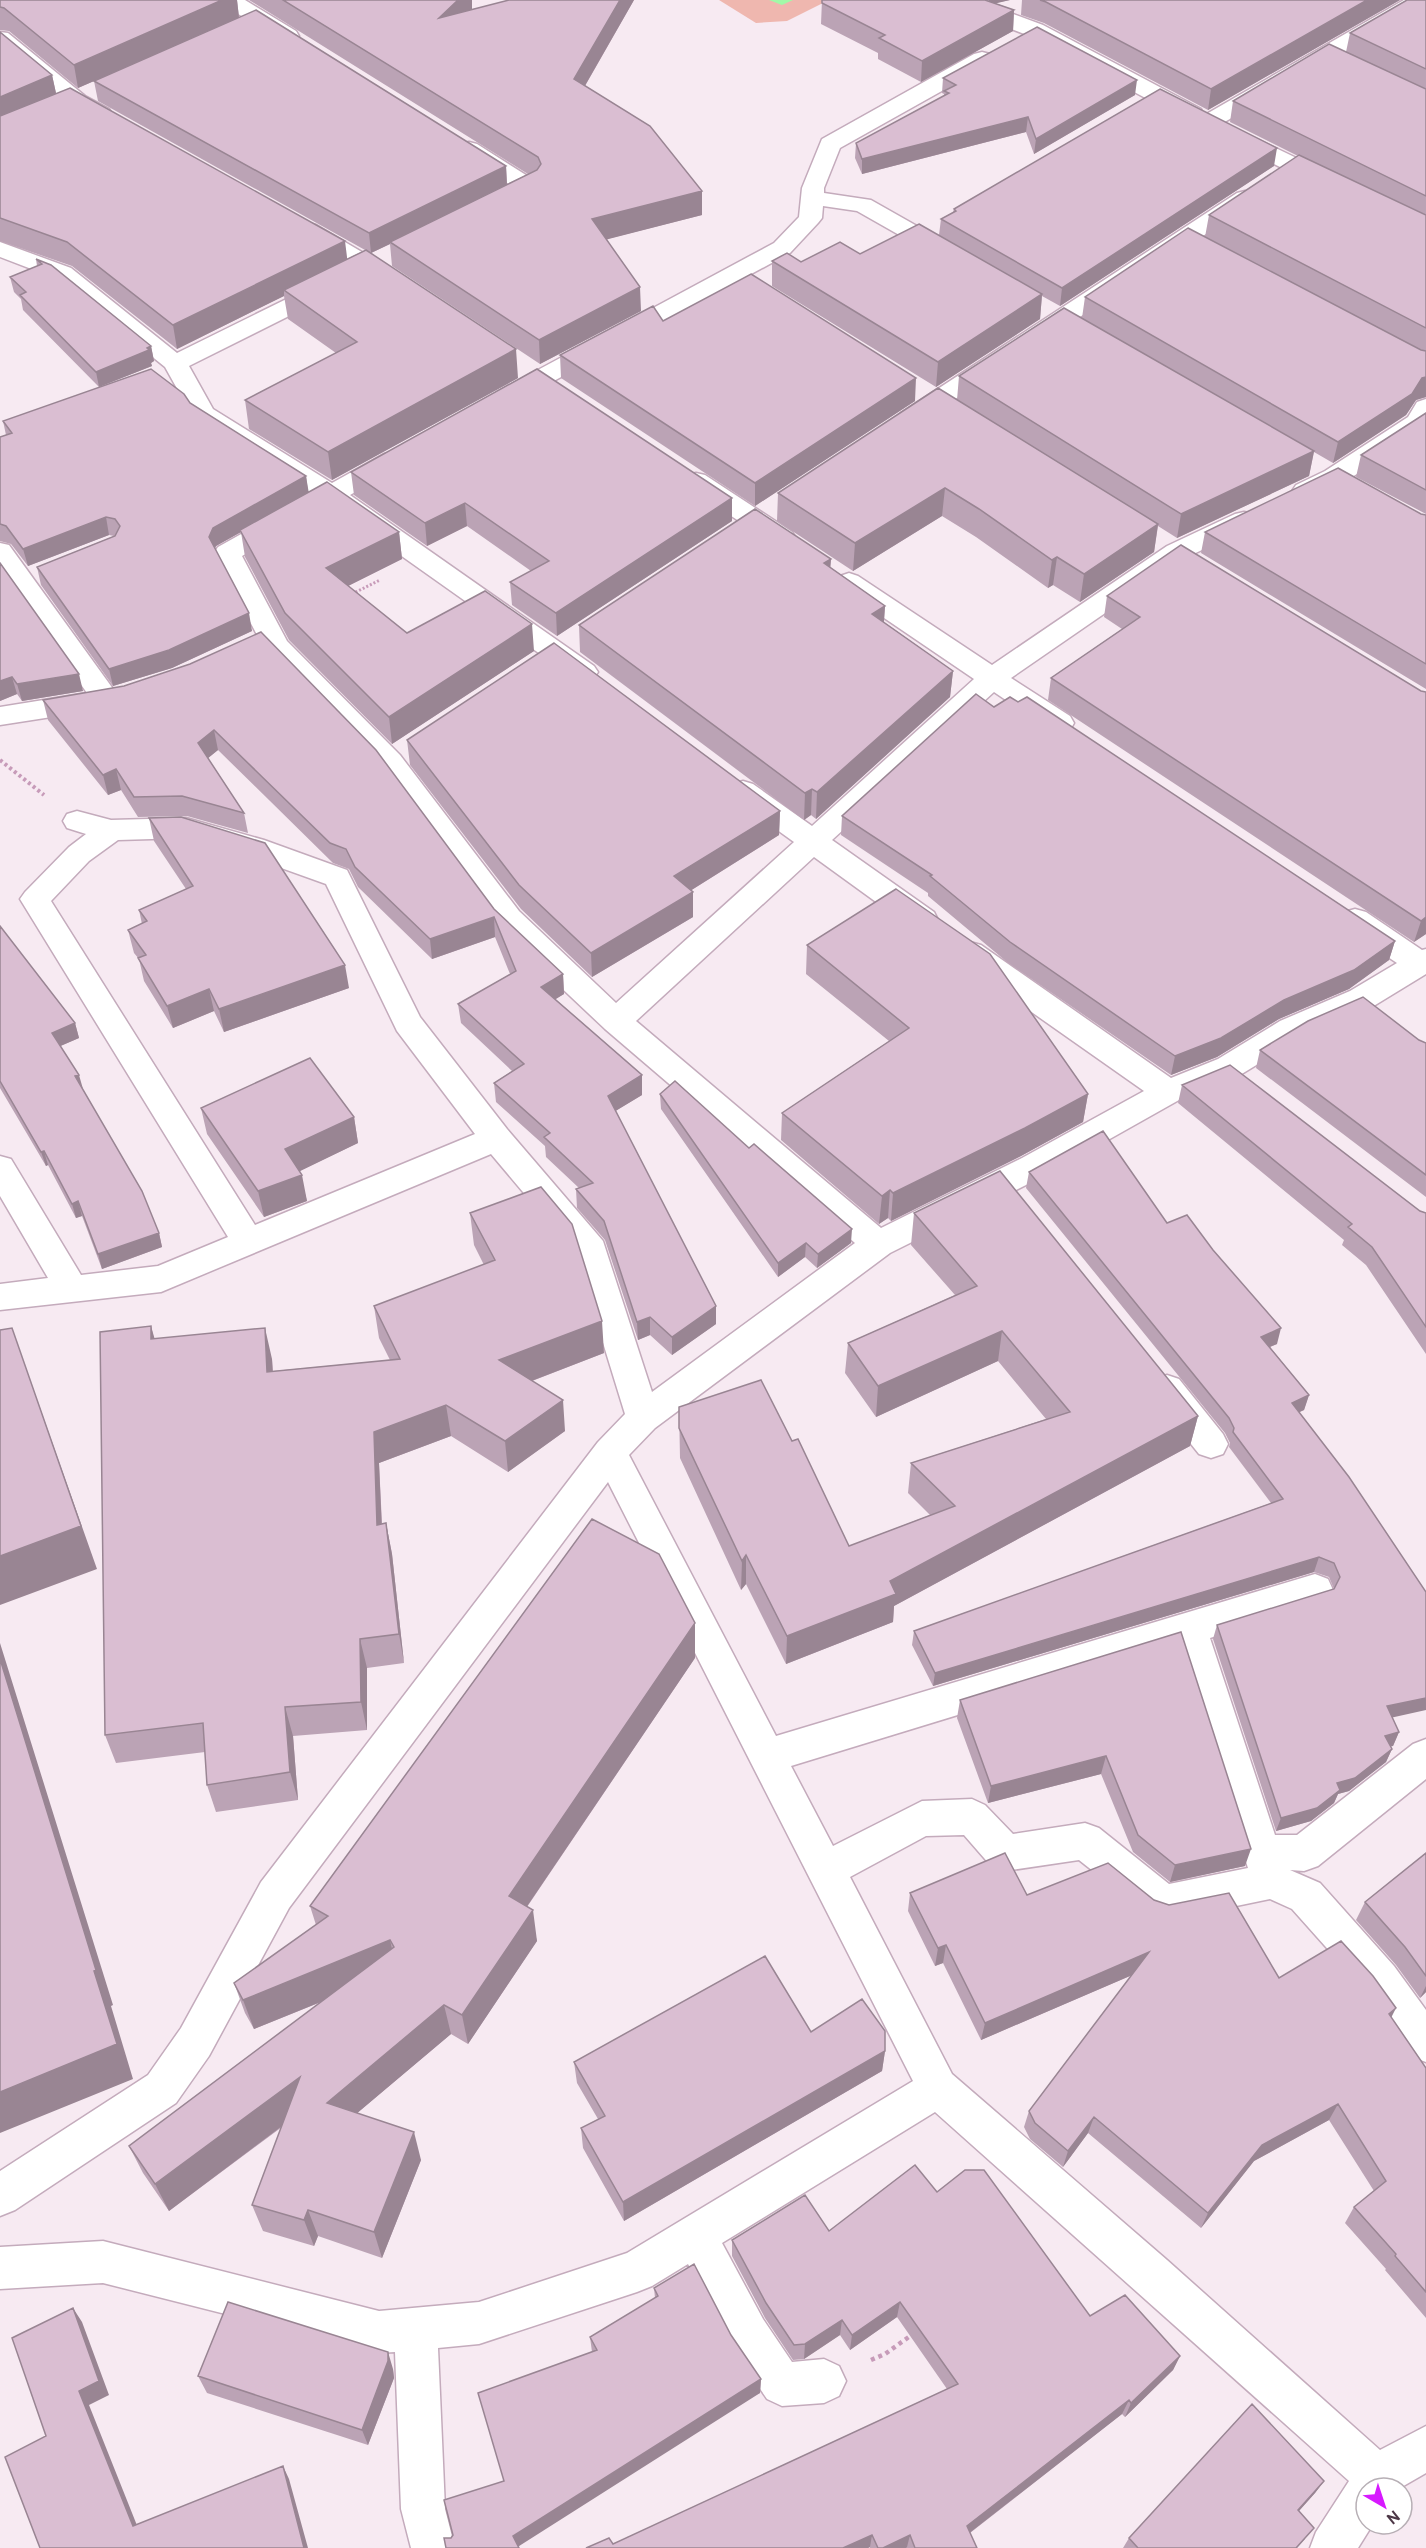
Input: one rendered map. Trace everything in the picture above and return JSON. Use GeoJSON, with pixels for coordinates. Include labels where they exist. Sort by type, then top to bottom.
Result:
{"type":"FeatureCollection","features":[{"type":"Feature","properties":{"kind":"street"},"geometry":{"type":"LineString","coordinates":[[230,0],[310,50]]}},
{"type":"Feature","properties":{"kind":"street"},"geometry":{"type":"LineString","coordinates":[[936,0],[989,13],[1035,30],[1208,122],[1277,176],[1345,190]]}},
{"type":"Feature","properties":{"kind":"street"},"geometry":{"type":"LineString","coordinates":[[1208,122],[1419,0]]}},
{"type":"Feature","properties":{"kind":"street"},"geometry":{"type":"LineString","coordinates":[[989,13],[1030,4]]}},
{"type":"Feature","properties":{"kind":"street"},"geometry":{"type":"LineString","coordinates":[[239,28],[260,19]]}},
{"type":"Feature","properties":{"kind":"street"},"geometry":{"type":"LineString","coordinates":[[488,406],[541,377],[743,281],[782,248],[810,218],[813,188],[830,144],[1035,30]]}},
{"type":"Feature","properties":{"kind":"street"},"geometry":{"type":"LineString","coordinates":[[0,38],[78,100],[118,123]]}},
{"type":"Feature","properties":{"kind":"street"},"geometry":{"type":"LineString","coordinates":[[1325,54],[1345,64]]}},
{"type":"Feature","properties":{"kind":"street"},"geometry":{"type":"LineString","coordinates":[[1137,106],[1156,94]]}},
{"type":"Feature","properties":{"kind":"street"},"geometry":{"type":"LineString","coordinates":[[449,137],[529,187],[487,208]]}},
{"type":"Feature","properties":{"kind":"street"},"geometry":{"type":"LineString","coordinates":[[895,428],[1060,318],[1196,244],[1277,176]]}},
{"type":"Feature","properties":{"kind":"street"},"geometry":{"type":"LineString","coordinates":[[812,198],[863,205],[928,229],[968,265]]}},
{"type":"Feature","properties":{"kind":"street"},"geometry":{"type":"LineString","coordinates":[[290,220],[382,260],[411,292]]}},
{"type":"Feature","properties":{"kind":"street"},"geometry":{"type":"LineString","coordinates":[[0,249],[63,273],[175,363],[202,414],[331,494],[603,686]]}},
{"type":"Feature","properties":{"kind":"street"},"geometry":{"type":"LineString","coordinates":[[175,363],[382,260]]}},
{"type":"Feature","properties":{"kind":"street"},"geometry":{"type":"LineString","coordinates":[[616,1022],[993,677],[1176,552],[1334,477],[1418,422],[1426,407]]}},
{"type":"Feature","properties":{"kind":"street"},"geometry":{"type":"LineString","coordinates":[[415,447],[227,553],[261,641],[276,646],[400,755],[508,919],[616,1022],[878,1244]]}},
{"type":"Feature","properties":{"kind":"street"},"geometry":{"type":"LineString","coordinates":[[678,468],[1083,737]]}},
{"type":"Feature","properties":{"kind":"street"},"geometry":{"type":"LineString","coordinates":[[0,551],[33,576],[118,697],[2,716]]}},
{"type":"Feature","properties":{"kind":"street"},"geometry":{"type":"LineString","coordinates":[[727,779],[812,843],[1168,1092]]}},
{"type":"Feature","properties":{"kind":"street"},"geometry":{"type":"LineString","coordinates":[[77,821],[111,830],[186,828],[254,847],[337,877],[408,1023],[496,1138],[591,1250],[643,1418]]}},
{"type":"Feature","properties":{"kind":"street"},"geometry":{"type":"LineString","coordinates":[[111,830],[79,854],[35,899],[248,1242]]}},
{"type":"Feature","properties":{"kind":"street"},"geometry":{"type":"LineString","coordinates":[[0,2195],[162,2089],[195,2042],[275,1895],[610,1452],[643,1418],[878,1244],[1001,1183],[1168,1092],[1229,1067],[1291,1029],[1361,999],[1423,962],[1331,904]]}},
{"type":"Feature","properties":{"kind":"street"},"geometry":{"type":"LineString","coordinates":[[1361,999],[1389,1020]]}},
{"type":"Feature","properties":{"kind":"street"},"geometry":{"type":"LineString","coordinates":[[1229,1067],[1257,1089]]}},
{"type":"Feature","properties":{"kind":"street"},"geometry":{"type":"LineString","coordinates":[[0,1297],[161,1279],[496,1138]]}},
{"type":"Feature","properties":{"kind":"street"},"geometry":{"type":"LineString","coordinates":[[0,1168],[72,1289]]}},
{"type":"Feature","properties":{"kind":"street"},"geometry":{"type":"LineString","coordinates":[[1001,1183],[1024,1211]]}},
{"type":"Feature","properties":{"kind":"street"},"geometry":{"type":"LineString","coordinates":[[1151,1370],[1211,1444]]}},
{"type":"Feature","properties":{"kind":"street"},"geometry":{"type":"LineString","coordinates":[[610,1452],[938,2088],[1152,2275],[1361,2476]]}},
{"type":"Feature","properties":{"kind":"street"},"geometry":{"type":"LineString","coordinates":[[766,1756],[1315,1590]]}},
{"type":"Feature","properties":{"kind":"street"},"geometry":{"type":"LineString","coordinates":[[1188,1628],[1267,1866],[1306,1896],[1380,1979],[1426,2043]]}},
{"type":"Feature","properties":{"kind":"street"},"geometry":{"type":"LineString","coordinates":[[826,1870],[922,1819],[972,1817],[1005,1853],[1084,1841],[1164,1904],[1304,1853],[1426,1756]]}},
{"type":"Feature","properties":{"kind":"street"},"geometry":{"type":"LineString","coordinates":[[0,2268],[103,2262],[379,2332],[479,2323],[637,2271],[938,2088]]}},
{"type":"Feature","properties":{"kind":"street"},"geometry":{"type":"LineString","coordinates":[[696,2236],[748,2334],[782,2384],[824,2381]]}},
{"type":"Feature","properties":{"kind":"street"},"geometry":{"type":"LineString","coordinates":[[416,2329],[423,2509],[433,2548]]}},
{"type":"Feature","properties":{"kind":"street"},"geometry":{"type":"LineString","coordinates":[[1385,2476],[1426,2448]]}},
{"type":"Feature","properties":{"kind":"street"},"geometry":{"type":"LineString","coordinates":[[1332,2548],[1354,2513]]}},
{"type":"Feature","properties":{"kind":"path"},"geometry":{"type":"LineString","coordinates":[[352,594],[422,558]]}},
{"type":"Feature","properties":{"kind":"path"},"geometry":{"type":"LineString","coordinates":[[0,760],[77,821]]}},
{"type":"Feature","properties":{"kind":"path"},"geometry":{"type":"LineString","coordinates":[[824,2381],[885,2354],[923,2327]]}},
{"type":"Feature","properties":{"kind":"shaded area"},"geometry":{"type":"Polygon","coordinates":[[[719,0],[829,0],[787,21],[756,23],[719,0]]]}},
{"type":"Feature","properties":{"kind":"building"},"geometry":{"type":"Polygon","coordinates":[[[0,0],[222,0],[74,65],[0,7],[0,0]]]}},
{"type":"Feature","properties":{"kind":"building"},"geometry":{"type":"Polygon","coordinates":[[[283,0],[458,0],[439,18],[509,0],[620,0],[574,79],[650,126],[702,191],[592,219],[640,287],[539,340],[390,242],[537,170],[541,164],[538,157],[283,0]]]}},
{"type":"Feature","properties":{"kind":"building"},"geometry":{"type":"Polygon","coordinates":[[[822,0],[985,0],[1014,10],[922,61],[879,38],[885,35],[822,3],[822,0]]]}},
{"type":"Feature","properties":{"kind":"building"},"geometry":{"type":"Polygon","coordinates":[[[1040,0],[1367,0],[1211,89],[1040,0]]]}},
{"type":"Feature","properties":{"kind":"building"},"geometry":{"type":"Polygon","coordinates":[[[1407,0],[1426,0],[1426,69],[1350,33],[1407,0]]]}},
{"type":"Feature","properties":{"kind":"building"},"geometry":{"type":"Polygon","coordinates":[[[256,10],[506,166],[369,233],[94,81],[256,10]]]}},
{"type":"Feature","properties":{"kind":"building"},"geometry":{"type":"Polygon","coordinates":[[[1037,27],[1137,80],[1036,139],[1028,117],[862,159],[856,143],[949,93],[944,91],[956,85],[943,78],[1037,27]]]}},
{"type":"Feature","properties":{"kind":"building"},"geometry":{"type":"Polygon","coordinates":[[[0,32],[52,75],[0,97],[0,32]]]}},
{"type":"Feature","properties":{"kind":"building"},"geometry":{"type":"Polygon","coordinates":[[[1329,44],[1426,89],[1426,196],[1233,101],[1329,44]]]}},
{"type":"Feature","properties":{"kind":"building"},"geometry":{"type":"Polygon","coordinates":[[[70,88],[345,241],[173,325],[67,242],[0,218],[0,116],[70,88]]]}},
{"type":"Feature","properties":{"kind":"building"},"geometry":{"type":"Polygon","coordinates":[[[1160,89],[1277,148],[1062,288],[941,219],[956,211],[954,209],[1160,89]]]}},
{"type":"Feature","properties":{"kind":"building"},"geometry":{"type":"Polygon","coordinates":[[[1299,155],[1426,215],[1426,328],[1209,215],[1299,155]]]}},
{"type":"Feature","properties":{"kind":"building"},"geometry":{"type":"Polygon","coordinates":[[[919,224],[1042,294],[938,362],[772,261],[787,253],[801,262],[840,242],[860,254],[919,224]]]}},
{"type":"Feature","properties":{"kind":"building"},"geometry":{"type":"Polygon","coordinates":[[[1188,228],[1426,351],[1426,377],[1422,378],[1412,394],[1338,442],[1085,297],[1188,228]]]}},
{"type":"Feature","properties":{"kind":"building"},"geometry":{"type":"Polygon","coordinates":[[[366,250],[516,349],[328,452],[245,400],[357,342],[284,290],[366,250]]]}},
{"type":"Feature","properties":{"kind":"building"},"geometry":{"type":"Polygon","coordinates":[[[36,259],[51,265],[151,346],[147,348],[149,350],[96,372],[20,295],[26,292],[10,277],[42,264],[36,259]]]}},
{"type":"Feature","properties":{"kind":"building"},"geometry":{"type":"Polygon","coordinates":[[[751,274],[916,378],[755,483],[560,355],[653,306],[663,321],[751,274]]]}},
{"type":"Feature","properties":{"kind":"building"},"geometry":{"type":"Polygon","coordinates":[[[1064,308],[1314,451],[1181,514],[959,376],[1064,308]]]}},
{"type":"Feature","properties":{"kind":"building"},"geometry":{"type":"Polygon","coordinates":[[[151,369],[184,394],[190,403],[306,476],[213,528],[209,537],[249,613],[169,650],[109,669],[37,567],[115,536],[120,526],[115,519],[106,517],[23,549],[6,526],[0,524],[0,437],[12,433],[3,421],[151,369]]]}},
{"type":"Feature","properties":{"kind":"building"},"geometry":{"type":"Polygon","coordinates":[[[537,369],[732,498],[556,613],[510,582],[549,561],[465,503],[425,523],[351,472],[537,369]]]}},
{"type":"Feature","properties":{"kind":"building"},"geometry":{"type":"Polygon","coordinates":[[[938,388],[1158,524],[1084,574],[1057,557],[1052,560],[945,488],[855,543],[778,493],[938,388]]]}},
{"type":"Feature","properties":{"kind":"building"},"geometry":{"type":"Polygon","coordinates":[[[1426,413],[1426,490],[1361,455],[1426,413]]]}},
{"type":"Feature","properties":{"kind":"building"},"geometry":{"type":"Polygon","coordinates":[[[1338,468],[1426,515],[1426,664],[1205,532],[1338,468]]]}},
{"type":"Feature","properties":{"kind":"building"},"geometry":{"type":"Polygon","coordinates":[[[327,482],[399,532],[326,568],[407,633],[485,591],[532,624],[389,717],[285,613],[240,530],[327,482]]]}},
{"type":"Feature","properties":{"kind":"building"},"geometry":{"type":"Polygon","coordinates":[[[755,509],[831,559],[824,563],[885,606],[872,614],[953,671],[817,792],[812,789],[805,793],[579,625],[755,509]]]}},
{"type":"Feature","properties":{"kind":"building"},"geometry":{"type":"Polygon","coordinates":[[[1181,545],[1426,692],[1426,917],[1421,921],[1051,678],[1140,617],[1107,596],[1181,545]]]}},
{"type":"Feature","properties":{"kind":"building"},"geometry":{"type":"Polygon","coordinates":[[[0,563],[79,674],[17,684],[12,677],[0,681],[0,563]]]}},
{"type":"Feature","properties":{"kind":"building"},"geometry":{"type":"Polygon","coordinates":[[[261,632],[376,750],[494,909],[563,974],[541,987],[642,1075],[608,1096],[716,1306],[672,1337],[650,1317],[637,1322],[604,1221],[576,1189],[593,1183],[544,1137],[550,1133],[494,1083],[524,1064],[458,1004],[516,971],[494,917],[430,939],[355,867],[346,849],[330,843],[214,730],[198,743],[244,813],[182,796],[134,797],[116,769],[103,775],[43,700],[124,686],[190,664],[261,632]]]}},
{"type":"Feature","properties":{"kind":"building"},"geometry":{"type":"Polygon","coordinates":[[[554,643],[780,811],[674,876],[693,892],[591,953],[519,885],[407,740],[554,643]]]}},
{"type":"Feature","properties":{"kind":"building"},"geometry":{"type":"Polygon","coordinates":[[[976,694],[994,707],[1010,697],[1018,702],[1027,697],[1395,941],[1354,970],[1284,1000],[1221,1038],[1175,1056],[1010,942],[930,876],[932,875],[842,816],[976,694]]]}},
{"type":"Feature","properties":{"kind":"building"},"geometry":{"type":"Polygon","coordinates":[[[181,817],[265,843],[345,965],[219,1009],[209,989],[167,1006],[138,958],[146,955],[128,930],[147,921],[139,910],[193,886],[149,818],[181,817]]]}},
{"type":"Feature","properties":{"kind":"building"},"geometry":{"type":"Polygon","coordinates":[[[896,889],[990,954],[1088,1094],[1025,1128],[893,1193],[890,1190],[882,1196],[782,1113],[909,1028],[807,945],[896,889]]]}},
{"type":"Feature","properties":{"kind":"building"},"geometry":{"type":"Polygon","coordinates":[[[0,926],[75,1023],[52,1033],[79,1075],[75,1076],[142,1191],[159,1233],[98,1254],[78,1201],[72,1204],[44,1151],[41,1152],[0,1081],[0,926]]]}},
{"type":"Feature","properties":{"kind":"building"},"geometry":{"type":"Polygon","coordinates":[[[1363,997],[1426,1043],[1426,1175],[1260,1050],[1308,1021],[1363,997]]]}},
{"type":"Feature","properties":{"kind":"building"},"geometry":{"type":"Polygon","coordinates":[[[310,1058],[354,1117],[285,1149],[302,1175],[258,1191],[201,1108],[310,1058]]]}},
{"type":"Feature","properties":{"kind":"building"},"geometry":{"type":"Polygon","coordinates":[[[1230,1065],[1420,1211],[1426,1213],[1426,1327],[1372,1247],[1348,1227],[1352,1224],[1182,1085],[1230,1065]]]}},
{"type":"Feature","properties":{"kind":"building"},"geometry":{"type":"Polygon","coordinates":[[[675,1081],[749,1148],[754,1144],[852,1229],[818,1254],[806,1243],[778,1263],[660,1094],[675,1081]]]}},
{"type":"Feature","properties":{"kind":"building"},"geometry":{"type":"Polygon","coordinates":[[[1103,1131],[1167,1223],[1187,1215],[1213,1250],[1281,1328],[1261,1337],[1309,1395],[1292,1403],[1349,1477],[1426,1592],[1426,1698],[1387,1706],[1399,1732],[1385,1736],[1392,1749],[1355,1778],[1337,1783],[1340,1790],[1317,1808],[1281,1818],[1217,1625],[1334,1589],[1340,1577],[1334,1563],[1319,1557],[935,1673],[914,1631],[1283,1499],[1233,1432],[1234,1428],[1229,1418],[1029,1172],[1103,1131]]]}},
{"type":"Feature","properties":{"kind":"building"},"geometry":{"type":"Polygon","coordinates":[[[1000,1171],[1198,1416],[890,1581],[896,1594],[787,1636],[746,1555],[742,1561],[679,1428],[679,1407],[761,1380],[792,1441],[798,1439],[849,1546],[955,1506],[911,1463],[1070,1412],[1002,1331],[878,1386],[848,1343],[977,1286],[914,1213],[1000,1171]]]}},
{"type":"Feature","properties":{"kind":"building"},"geometry":{"type":"Polygon","coordinates":[[[541,1187],[572,1224],[602,1321],[499,1360],[563,1400],[505,1441],[446,1405],[374,1432],[377,1525],[386,1523],[399,1634],[360,1639],[361,1702],[285,1707],[290,1772],[207,1785],[203,1723],[105,1735],[100,1332],[151,1326],[151,1339],[265,1328],[267,1372],[400,1359],[374,1306],[495,1260],[470,1213],[541,1187]]]}},
{"type":"Feature","properties":{"kind":"building"},"geometry":{"type":"Polygon","coordinates":[[[12,1328],[81,1526],[0,1556],[0,1330],[12,1328]]]}},
{"type":"Feature","properties":{"kind":"building"},"geometry":{"type":"Polygon","coordinates":[[[592,1519],[659,1554],[695,1623],[509,1896],[533,1910],[462,2015],[444,2005],[327,2103],[414,2132],[374,2232],[308,2210],[304,2220],[252,2205],[300,2077],[155,2184],[129,2146],[394,1947],[390,1940],[243,2000],[234,1983],[328,1916],[310,1906],[592,1519]]]}},
{"type":"Feature","properties":{"kind":"building"},"geometry":{"type":"Polygon","coordinates":[[[1181,1632],[1251,1849],[1175,1865],[1138,1835],[1106,1756],[991,1786],[960,1700],[1181,1632]]]}},
{"type":"Feature","properties":{"kind":"building"},"geometry":{"type":"Polygon","coordinates":[[[0,1659],[117,2044],[0,2092],[0,1659]]]}},
{"type":"Feature","properties":{"kind":"building"},"geometry":{"type":"Polygon","coordinates":[[[1005,1853],[1027,1895],[1108,1863],[1154,1900],[1169,1905],[1229,1893],[1279,1978],[1341,1941],[1373,1976],[1396,2008],[1389,2014],[1426,2068],[1426,2292],[1354,2207],[1386,2181],[1338,2104],[1262,2145],[1208,2213],[1094,2117],[1068,2151],[1035,2123],[1029,2111],[1149,1952],[985,2023],[946,1945],[938,1948],[910,1893],[1005,1853]]]}},
{"type":"Feature","properties":{"kind":"building"},"geometry":{"type":"Polygon","coordinates":[[[1426,1853],[1426,1976],[1405,1947],[1365,1902],[1426,1853]]]}},
{"type":"Feature","properties":{"kind":"building"},"geometry":{"type":"Polygon","coordinates":[[[765,1956],[811,2032],[862,1999],[885,2031],[885,2051],[623,2202],[581,2128],[605,2116],[574,2062],[765,1956]]]}},
{"type":"Feature","properties":{"kind":"building"},"geometry":{"type":"Polygon","coordinates":[[[915,2165],[937,2192],[965,2170],[984,2170],[1090,2316],[1125,2295],[1180,2356],[1131,2403],[1129,2400],[967,2526],[977,2548],[915,2548],[910,2535],[883,2548],[878,2548],[872,2535],[843,2548],[586,2548],[609,2538],[613,2544],[958,2384],[900,2302],[852,2335],[842,2320],[805,2344],[794,2345],[766,2303],[732,2240],[805,2195],[829,2231],[915,2165]]]}},
{"type":"Feature","properties":{"kind":"building"},"geometry":{"type":"Polygon","coordinates":[[[694,2264],[731,2335],[761,2379],[513,2536],[519,2548],[446,2548],[444,2538],[451,2538],[453,2535],[444,2500],[504,2481],[478,2393],[597,2350],[590,2337],[658,2296],[654,2288],[694,2264]]]}},
{"type":"Feature","properties":{"kind":"building"},"geometry":{"type":"Polygon","coordinates":[[[228,2302],[388,2352],[388,2361],[362,2430],[198,2376],[228,2302]]]}},
{"type":"Feature","properties":{"kind":"building"},"geometry":{"type":"Polygon","coordinates":[[[73,2308],[99,2381],[79,2391],[133,2526],[283,2466],[304,2548],[40,2548],[5,2457],[46,2436],[12,2338],[73,2308]]]}},
{"type":"Feature","properties":{"kind":"building"},"geometry":{"type":"Polygon","coordinates":[[[1252,2404],[1324,2481],[1298,2510],[1314,2528],[1296,2548],[1138,2548],[1129,2538],[1252,2404]]]}},
{"type":"Feature","properties":{"kind":"waterway"},"geometry":{"type":"LineString","coordinates":[[775,0],[782,2],[787,0]]}}]}
